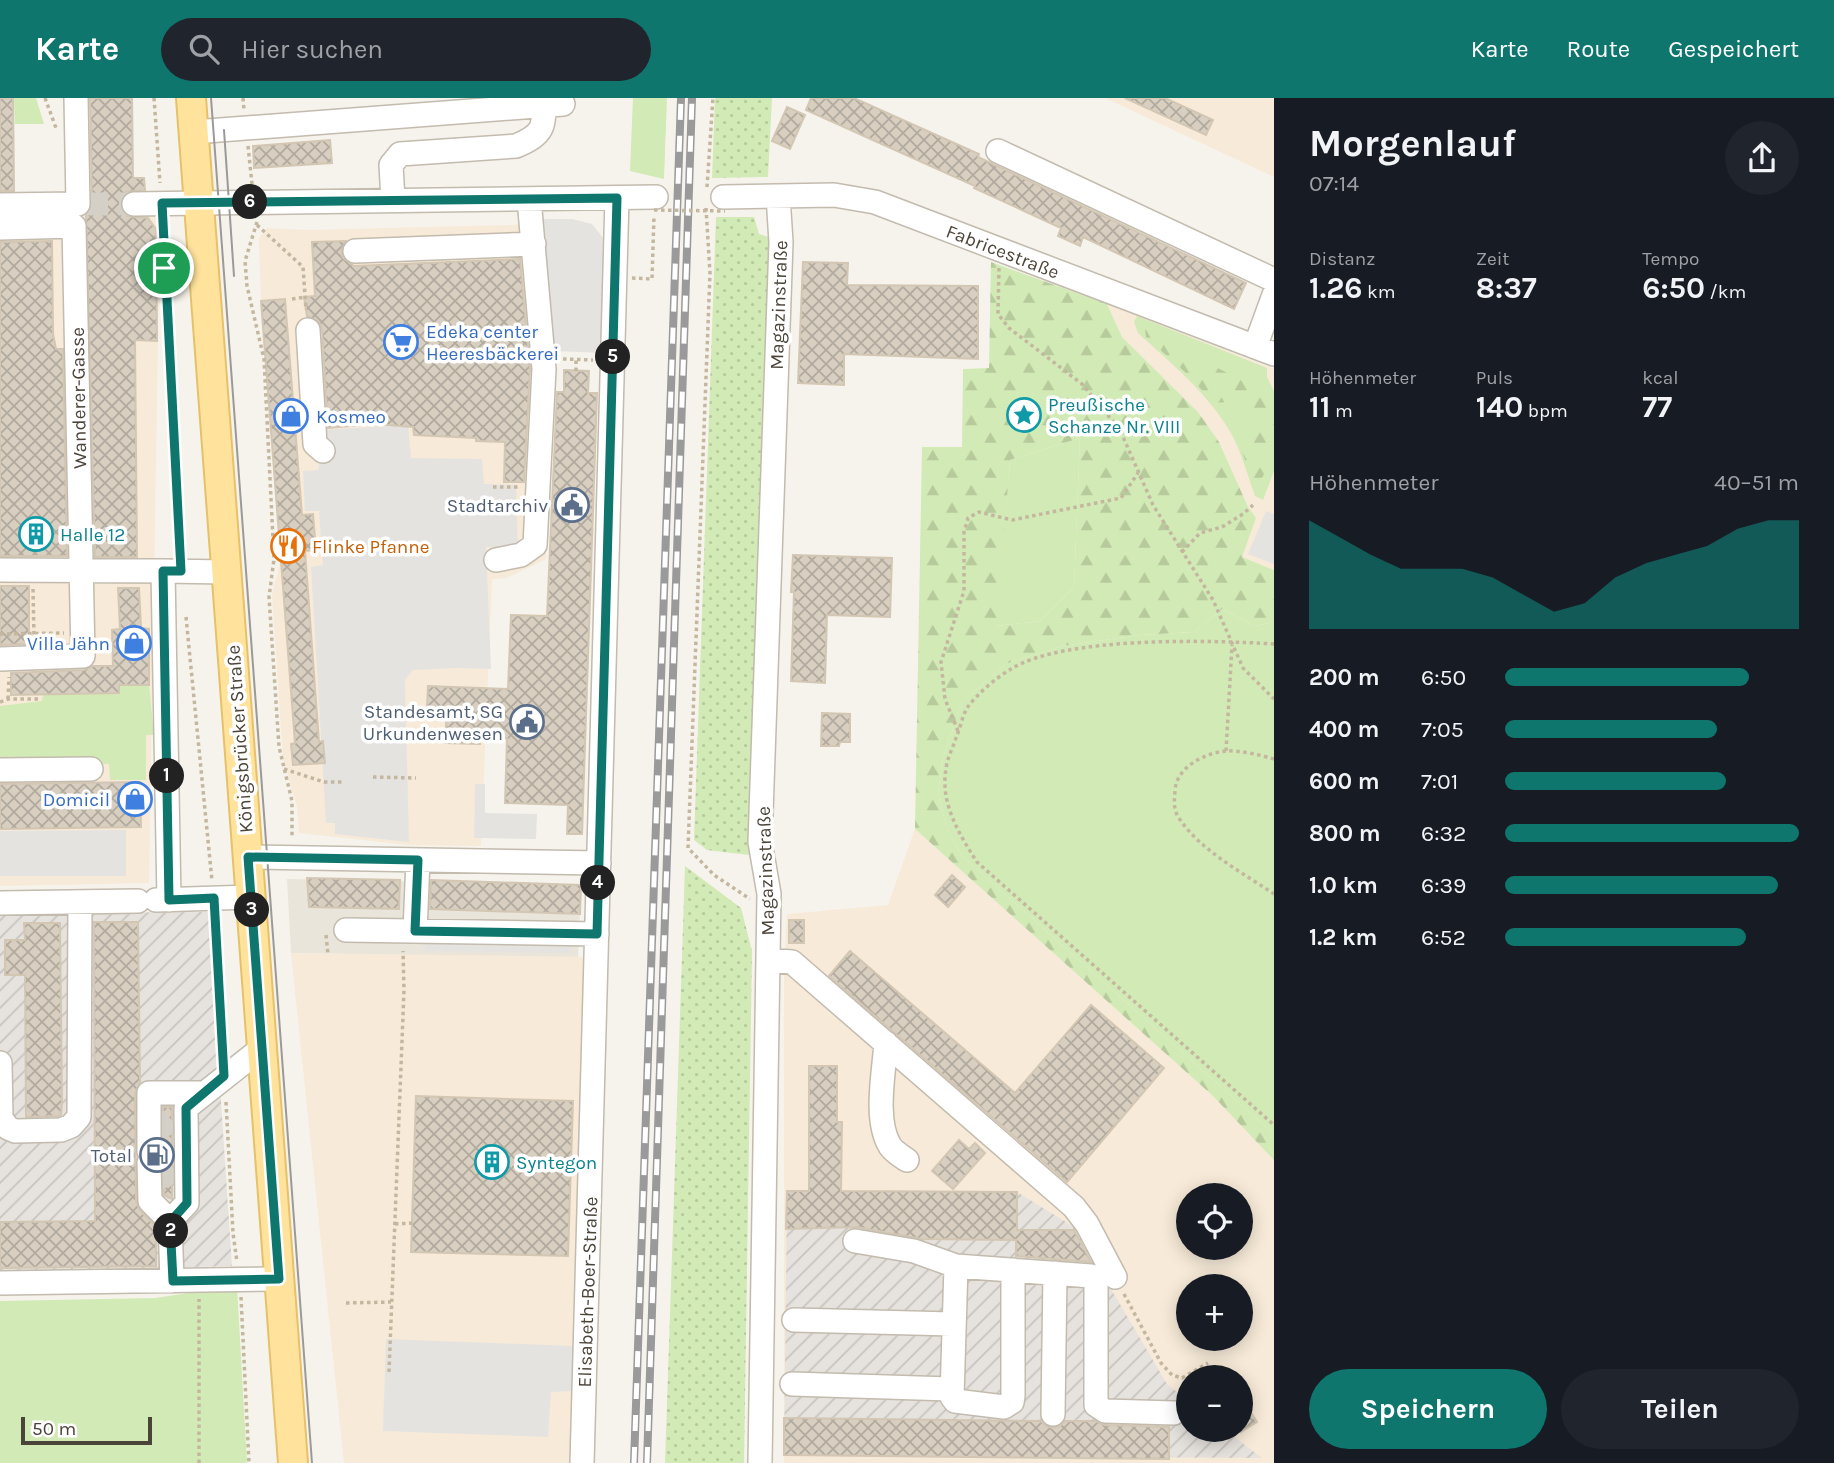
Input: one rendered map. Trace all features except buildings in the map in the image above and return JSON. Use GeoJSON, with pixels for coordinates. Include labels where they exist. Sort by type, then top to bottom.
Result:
{"type":"FeatureCollection","features":[{"type":"Feature","properties":{"kind":"main road","name":"Königsbrücker Straße"},"geometry":{"type":"LineString","coordinates":[[191,98],[293,1463]]}},
{"type":"Feature","properties":{"kind":"street","name":"Wanderer-Gasse"},"geometry":{"type":"LineString","coordinates":[[76,98],[82,632]]}},
{"type":"Feature","properties":{"kind":"street"},"geometry":{"type":"LineString","coordinates":[[194,132],[245,128],[352,109],[550,103],[544,124],[533,139],[516,146],[400,154],[391,165],[393,200]]}},
{"type":"Feature","properties":{"kind":"street"},"geometry":{"type":"LineString","coordinates":[[998,151],[1274,280]]}},
{"type":"Feature","properties":{"kind":"street","name":"Fabricestraße"},"geometry":{"type":"LineString","coordinates":[[716,200],[834,195],[875,202],[1264,351]]}},
{"type":"Feature","properties":{"kind":"street","name":"Magazinstraße"},"geometry":{"type":"LineString","coordinates":[[760,1463],[769,894],[760,842],[781,242],[778,196]]}},
{"type":"Feature","properties":{"kind":"street"},"geometry":{"type":"LineString","coordinates":[[134,204],[617,198],[655,204]]}},
{"type":"Feature","properties":{"kind":"street","name":"Elisabeth-Boer-Straße"},"geometry":{"type":"LineString","coordinates":[[582,1463],[617,198]]}},
{"type":"Feature","properties":{"kind":"street"},"geometry":{"type":"LineString","coordinates":[[496,560],[521,555],[535,545],[544,359],[529,199]]}},
{"type":"Feature","properties":{"kind":"street"},"geometry":{"type":"LineString","coordinates":[[0,205],[79,212]]}},
{"type":"Feature","properties":{"kind":"street"},"geometry":{"type":"LineString","coordinates":[[0,228],[79,212]]}},
{"type":"Feature","properties":{"kind":"street"},"geometry":{"type":"LineString","coordinates":[[355,251],[534,244]]}},
{"type":"Feature","properties":{"kind":"street"},"geometry":{"type":"LineString","coordinates":[[1264,351],[1274,295]]}},
{"type":"Feature","properties":{"kind":"street"},"geometry":{"type":"LineString","coordinates":[[308,330],[315,444],[323,451]]}},
{"type":"Feature","properties":{"kind":"street"},"geometry":{"type":"LineString","coordinates":[[0,570],[227,572]]}},
{"type":"Feature","properties":{"kind":"street"},"geometry":{"type":"LineString","coordinates":[[169,900],[172,571]]}},
{"type":"Feature","properties":{"kind":"street"},"geometry":{"type":"LineString","coordinates":[[16,658],[83,656],[82,632]]}},
{"type":"Feature","properties":{"kind":"street"},"geometry":{"type":"LineString","coordinates":[[0,770],[90,769]]}},
{"type":"Feature","properties":{"kind":"street"},"geometry":{"type":"LineString","coordinates":[[248,857],[599,863]]}},
{"type":"Feature","properties":{"kind":"street"},"geometry":{"type":"LineString","coordinates":[[415,931],[418,860]]}},
{"type":"Feature","properties":{"kind":"street"},"geometry":{"type":"LineString","coordinates":[[0,902],[112,902],[119,897],[157,894],[169,900],[251,897]]}},
{"type":"Feature","properties":{"kind":"street"},"geometry":{"type":"LineString","coordinates":[[0,1063],[1,1118],[8,1128],[15,1131],[61,1130],[71,1126],[79,1117],[80,903]]}},
{"type":"Feature","properties":{"kind":"street"},"geometry":{"type":"LineString","coordinates":[[346,930],[597,934]]}},
{"type":"Feature","properties":{"kind":"street"},"geometry":{"type":"LineString","coordinates":[[768,960],[792,962],[1074,1207],[1087,1224],[1115,1277]]}},
{"type":"Feature","properties":{"kind":"street"},"geometry":{"type":"LineString","coordinates":[[886,1043],[881,1104],[884,1132],[891,1148],[906,1160]]}},
{"type":"Feature","properties":{"kind":"street"},"geometry":{"type":"LineString","coordinates":[[170,1222],[187,1203],[183,1165],[183,1110],[262,1048]]}},
{"type":"Feature","properties":{"kind":"street"},"geometry":{"type":"LineString","coordinates":[[173,1281],[170,1222],[150,1201],[149,1093],[204,1093]]}},
{"type":"Feature","properties":{"kind":"street"},"geometry":{"type":"LineString","coordinates":[[855,1241],[914,1251],[956,1266],[1087,1274],[1094,1280],[1096,1399],[1100,1410],[1174,1413]]}},
{"type":"Feature","properties":{"kind":"street"},"geometry":{"type":"LineString","coordinates":[[956,1266],[951,1397],[955,1401],[1004,1407],[1012,1402],[1013,1270]]}},
{"type":"Feature","properties":{"kind":"street"},"geometry":{"type":"LineString","coordinates":[[1053,1414],[1055,1273]]}},
{"type":"Feature","properties":{"kind":"street"},"geometry":{"type":"LineString","coordinates":[[0,1283],[279,1279]]}},
{"type":"Feature","properties":{"kind":"street"},"geometry":{"type":"LineString","coordinates":[[794,1320],[952,1324]]}},
{"type":"Feature","properties":{"kind":"street"},"geometry":{"type":"LineString","coordinates":[[792,1384],[950,1389]]}},
{"type":"Feature","properties":{"kind":"path"},"geometry":{"type":"LineString","coordinates":[[45,98],[57,132]]}},
{"type":"Feature","properties":{"kind":"path"},"geometry":{"type":"LineString","coordinates":[[154,98],[162,203],[172,571]]}},
{"type":"Feature","properties":{"kind":"path"},"geometry":{"type":"LineString","coordinates":[[243,98],[257,225],[245,261],[247,286],[264,359],[274,559],[269,597],[279,747],[292,801],[293,858]]}},
{"type":"Feature","properties":{"kind":"path"},"geometry":{"type":"LineString","coordinates":[[713,98],[716,200],[710,273],[688,848],[714,875],[745,894],[768,918]]}},
{"type":"Feature","properties":{"kind":"path"},"geometry":{"type":"LineString","coordinates":[[615,278],[652,279],[655,204],[716,200]]}},
{"type":"Feature","properties":{"kind":"path"},"geometry":{"type":"LineString","coordinates":[[257,225],[303,267],[308,330]]}},
{"type":"Feature","properties":{"kind":"path"},"geometry":{"type":"LineString","coordinates":[[997,249],[998,314],[1009,328],[1082,384],[1119,430],[1153,505],[1213,600],[1244,668],[1274,699]]}},
{"type":"Feature","properties":{"kind":"path"},"geometry":{"type":"LineString","coordinates":[[292,299],[305,297]]}},
{"type":"Feature","properties":{"kind":"path"},"geometry":{"type":"LineString","coordinates":[[544,359],[613,360]]}},
{"type":"Feature","properties":{"kind":"path"},"geometry":{"type":"LineString","coordinates":[[576,360],[576,371]]}},
{"type":"Feature","properties":{"kind":"path"},"geometry":{"type":"LineString","coordinates":[[958,732],[945,699],[942,662],[964,591],[964,532],[968,518],[979,512],[1012,520],[1121,498],[1138,473]]}},
{"type":"Feature","properties":{"kind":"path"},"geometry":{"type":"LineString","coordinates":[[494,487],[538,487]]}},
{"type":"Feature","properties":{"kind":"path"},"geometry":{"type":"LineString","coordinates":[[1182,552],[1200,533],[1222,527],[1253,505]]}},
{"type":"Feature","properties":{"kind":"path"},"geometry":{"type":"LineString","coordinates":[[16,658],[34,633],[33,570]]}},
{"type":"Feature","properties":{"kind":"path"},"geometry":{"type":"LineString","coordinates":[[185,611],[214,898],[233,1233],[240,1279],[249,1463]]}},
{"type":"Feature","properties":{"kind":"path"},"geometry":{"type":"LineString","coordinates":[[0,634],[82,632]]}},
{"type":"Feature","properties":{"kind":"path"},"geometry":{"type":"LineString","coordinates":[[1226,751],[1232,641]]}},
{"type":"Feature","properties":{"kind":"path"},"geometry":{"type":"LineString","coordinates":[[1274,644],[1232,641],[1137,643],[1066,650],[1011,668],[967,709],[946,766],[944,789],[957,831],[977,862],[1274,1125]]}},
{"type":"Feature","properties":{"kind":"path"},"geometry":{"type":"LineString","coordinates":[[0,702],[8,699],[41,699]]}},
{"type":"Feature","properties":{"kind":"path"},"geometry":{"type":"LineString","coordinates":[[1274,759],[1226,751],[1199,759],[1185,769],[1175,784],[1174,807],[1180,820],[1199,841],[1274,894]]}},
{"type":"Feature","properties":{"kind":"path"},"geometry":{"type":"LineString","coordinates":[[284,769],[324,782],[343,782]]}},
{"type":"Feature","properties":{"kind":"path"},"geometry":{"type":"LineString","coordinates":[[373,777],[416,778]]}},
{"type":"Feature","properties":{"kind":"path"},"geometry":{"type":"LineString","coordinates":[[389,1372],[404,990],[403,955]]}},
{"type":"Feature","properties":{"kind":"path"},"geometry":{"type":"LineString","coordinates":[[395,1224],[412,1223]]}},
{"type":"Feature","properties":{"kind":"path"},"geometry":{"type":"LineString","coordinates":[[1115,1277],[1161,1363],[1172,1375],[1182,1378],[1208,1363]]}},
{"type":"Feature","properties":{"kind":"path"},"geometry":{"type":"LineString","coordinates":[[199,1280],[199,1463]]}},
{"type":"Feature","properties":{"kind":"path"},"geometry":{"type":"LineString","coordinates":[[346,1303],[391,1302]]}},
{"type":"Feature","properties":{"kind":"shaded area"},"geometry":{"type":"Polygon","coordinates":[[[1105,98],[1274,98],[1274,177],[1105,98]]]}},
{"type":"Feature","properties":{"kind":"shaded area"},"geometry":{"type":"Polygon","coordinates":[[[85,211],[84,223],[131,222],[131,215],[160,216],[149,883],[0,886],[0,212],[85,211]]]}},
{"type":"Feature","properties":{"kind":"shaded area"},"geometry":{"type":"Polygon","coordinates":[[[543,219],[572,219],[592,224],[603,238],[551,351],[546,559],[507,578],[492,579],[481,846],[409,845],[299,833],[297,807],[283,759],[272,594],[281,559],[261,301],[259,238],[267,228],[307,230],[514,225],[543,219]]]}},
{"type":"Feature","properties":{"kind":"shaded area"},"geometry":{"type":"Polygon","coordinates":[[[543,219],[572,219],[592,224],[603,238],[608,269],[608,353],[551,351],[543,219]]]}},
{"type":"Feature","properties":{"kind":"shaded area"},"geometry":{"type":"Polygon","coordinates":[[[1107,304],[1274,369],[1274,570],[1242,557],[1256,518],[1248,507],[1219,442],[1198,412],[1122,337],[1107,304]]]}},
{"type":"Feature","properties":{"kind":"shaded area"},"geometry":{"type":"Polygon","coordinates":[[[408,425],[411,458],[482,459],[484,484],[516,485],[518,547],[486,547],[491,669],[413,670],[405,680],[409,842],[335,834],[335,823],[326,823],[311,567],[323,565],[319,511],[305,511],[303,471],[318,470],[323,451],[320,430],[408,425]]]}},
{"type":"Feature","properties":{"kind":"shaded area"},"geometry":{"type":"Polygon","coordinates":[[[1266,511],[1274,514],[1274,564],[1248,554],[1266,511]]]}},
{"type":"Feature","properties":{"kind":"shaded area"},"geometry":{"type":"Polygon","coordinates":[[[475,784],[485,784],[485,813],[537,814],[536,839],[474,838],[475,784]]]}},
{"type":"Feature","properties":{"kind":"shaded area"},"geometry":{"type":"Polygon","coordinates":[[[915,829],[1213,1096],[1274,1160],[1274,1463],[784,1463],[784,969],[787,914],[888,905],[915,829]]]}},
{"type":"Feature","properties":{"kind":"shaded area"},"geometry":{"type":"Polygon","coordinates":[[[126,830],[126,876],[0,876],[0,831],[126,830]]]}},
{"type":"Feature","properties":{"kind":"shaded area"},"geometry":{"type":"Polygon","coordinates":[[[287,879],[581,885],[578,958],[291,953],[287,879]]]}},
{"type":"Feature","properties":{"kind":"shaded area"},"geometry":{"type":"Polygon","coordinates":[[[212,912],[232,1266],[0,1272],[0,913],[212,912]]]}},
{"type":"Feature","properties":{"kind":"shaded area"},"geometry":{"type":"Polygon","coordinates":[[[425,935],[571,937],[571,953],[425,951],[425,935]]]}},
{"type":"Feature","properties":{"kind":"shaded area"},"geometry":{"type":"Polygon","coordinates":[[[291,953],[596,957],[582,1463],[344,1463],[291,953]]]}},
{"type":"Feature","properties":{"kind":"shaded area"},"geometry":{"type":"Polygon","coordinates":[[[787,1191],[1017,1192],[1079,1230],[1167,1384],[1176,1391],[1176,1442],[1241,1442],[1262,1458],[784,1455],[787,1191]]]}},
{"type":"Feature","properties":{"kind":"shaded area"},"geometry":{"type":"Polygon","coordinates":[[[386,1339],[573,1346],[572,1391],[551,1392],[548,1437],[383,1431],[386,1339]]]}},
{"type":"Feature","properties":{"kind":"green space"},"geometry":{"type":"Polygon","coordinates":[[[14,98],[36,98],[44,124],[15,124],[14,98]]]}},
{"type":"Feature","properties":{"kind":"green space"},"geometry":{"type":"Polygon","coordinates":[[[633,98],[667,98],[664,179],[630,171],[633,98]]]}},
{"type":"Feature","properties":{"kind":"green space"},"geometry":{"type":"Polygon","coordinates":[[[715,98],[772,98],[768,177],[712,178],[715,98]]]}},
{"type":"Feature","properties":{"kind":"green space"},"geometry":{"type":"Polygon","coordinates":[[[716,217],[754,217],[759,234],[772,238],[749,855],[707,850],[694,840],[716,217]]]}},
{"type":"Feature","properties":{"kind":"green space"},"geometry":{"type":"Polygon","coordinates":[[[991,262],[1107,304],[1122,337],[1198,412],[1219,442],[1248,507],[1256,518],[1242,557],[1274,570],[1274,622],[1254,626],[1222,609],[1194,632],[1140,635],[1062,646],[1005,664],[962,703],[943,757],[938,793],[947,829],[962,856],[1274,1134],[1274,1160],[1213,1096],[915,829],[922,447],[962,447],[963,369],[989,368],[991,262]],[[1080,438],[1010,460],[997,626],[1040,621],[1074,587],[1080,438]]]}},
{"type":"Feature","properties":{"kind":"green space"},"geometry":{"type":"Polygon","coordinates":[[[1137,316],[1267,368],[1267,377],[1274,391],[1274,471],[1263,500],[1255,496],[1239,450],[1223,420],[1189,380],[1138,333],[1134,322],[1137,316]]]}},
{"type":"Feature","properties":{"kind":"green space"},"geometry":{"type":"Polygon","coordinates":[[[1145,329],[1274,398],[1274,458],[1260,481],[1251,479],[1242,451],[1251,426],[1240,401],[1214,403],[1146,337],[1145,329]]]}},
{"type":"Feature","properties":{"kind":"green space"},"geometry":{"type":"Polygon","coordinates":[[[1080,438],[1074,587],[1040,621],[996,626],[1010,460],[1080,438]]]}},
{"type":"Feature","properties":{"kind":"green space"},"geometry":{"type":"Polygon","coordinates":[[[1222,609],[1254,626],[1274,622],[1274,1134],[962,856],[947,829],[938,793],[943,757],[962,703],[1005,664],[1062,646],[1140,635],[1194,632],[1222,609]]]}},
{"type":"Feature","properties":{"kind":"green space"},"geometry":{"type":"Polygon","coordinates":[[[119,685],[149,685],[154,735],[146,735],[146,780],[110,780],[109,764],[0,765],[0,706],[42,701],[43,694],[119,693],[119,685]]]}},
{"type":"Feature","properties":{"kind":"green space"},"geometry":{"type":"Polygon","coordinates":[[[685,866],[741,908],[752,951],[744,1463],[665,1463],[685,866]]]}},
{"type":"Feature","properties":{"kind":"green space"},"geometry":{"type":"Polygon","coordinates":[[[237,1286],[247,1463],[0,1463],[0,1301],[155,1298],[237,1286]]]}},
{"type":"Feature","properties":{"kind":"tunnel"},"geometry":{"type":"LineString","coordinates":[[85,204],[134,204]]}},
{"type":"Feature","properties":{"kind":"tunnel"},"geometry":{"type":"LineString","coordinates":[[153,1134],[180,1112]]}},
{"type":"Feature","properties":{"kind":"tunnel"},"geometry":{"type":"LineString","coordinates":[[154,1181],[180,1167]]}},
{"type":"Feature","properties":{"kind":"tram line"},"geometry":{"type":"LineString","coordinates":[[211,98],[312,1463]]}},
{"type":"Feature","properties":{"kind":"tram line"},"geometry":{"type":"LineString","coordinates":[[224,130],[234,276]]}},
{"type":"Feature","properties":{"kind":"railway"},"geometry":{"type":"LineString","coordinates":[[634,1463],[681,98]]}},
{"type":"Feature","properties":{"kind":"railway"},"geometry":{"type":"LineString","coordinates":[[647,1463],[692,98]]}},
{"type":"Feature","properties":{"kind":"place","name":"Edeka center Heeresbäckerei"},"geometry":{"type":"Point","coordinates":[401,342]}},
{"type":"Feature","properties":{"kind":"place","name":"Preußische Schanze Nr. VIII"},"geometry":{"type":"Point","coordinates":[1024,415]}},
{"type":"Feature","properties":{"kind":"place","name":"Kosmeo"},"geometry":{"type":"Point","coordinates":[291,416]}},
{"type":"Feature","properties":{"kind":"place","name":"Stadtarchiv"},"geometry":{"type":"Point","coordinates":[572,505]}},
{"type":"Feature","properties":{"kind":"place","name":"Halle 12"},"geometry":{"type":"Point","coordinates":[36,534]}},
{"type":"Feature","properties":{"kind":"place","name":"Flinke Pfanne"},"geometry":{"type":"Point","coordinates":[288,546]}},
{"type":"Feature","properties":{"kind":"place","name":"Villa Jähn"},"geometry":{"type":"Point","coordinates":[134,643]}},
{"type":"Feature","properties":{"kind":"place","name":"Standesamt, SG Urkundenwesen"},"geometry":{"type":"Point","coordinates":[527,722]}},
{"type":"Feature","properties":{"kind":"place","name":"Domicil"},"geometry":{"type":"Point","coordinates":[135,799]}},
{"type":"Feature","properties":{"kind":"place","name":"Total"},"geometry":{"type":"Point","coordinates":[157,1155]}},
{"type":"Feature","properties":{"kind":"place","name":"Syntegon"},"geometry":{"type":"Point","coordinates":[492,1162]}},
{"type":"Feature","properties":{"kind":"route"},"geometry":{"type":"LineString","coordinates":[[617,198],[597,934],[415,931],[418,860],[248,857],[279,1279],[173,1281],[170,1222],[187,1203],[186,1108],[224,1076],[214,898],[169,900],[163,571],[181,571],[164,268],[162,203],[617,198]]}}]}
